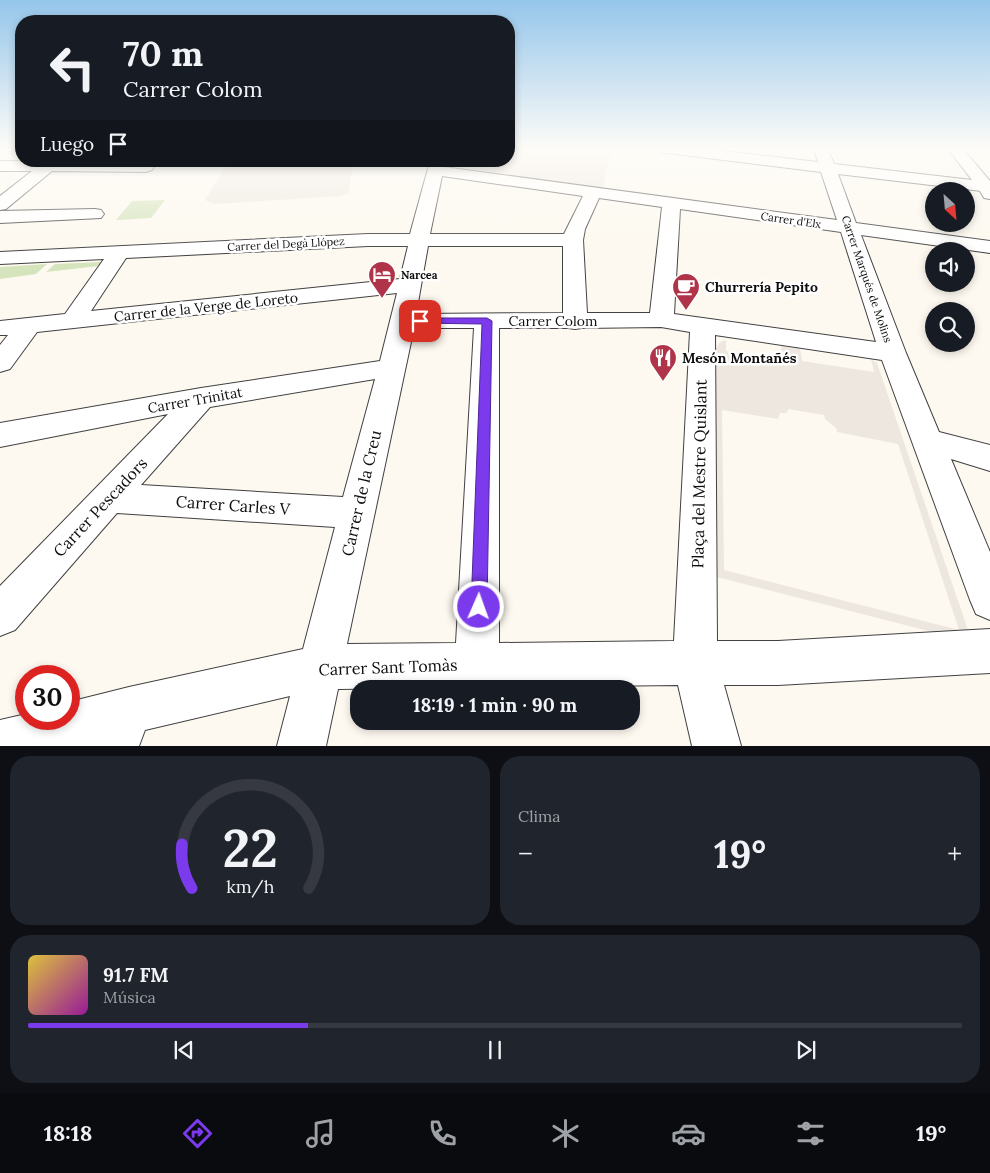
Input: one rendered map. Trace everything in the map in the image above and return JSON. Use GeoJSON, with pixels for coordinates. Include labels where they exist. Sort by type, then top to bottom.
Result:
{"type":"FeatureCollection","features":[{"type":"Feature","properties":{"kind":"street"},"geometry":{"type":"LineString","coordinates":[[0,205],[26,184]]}},
{"type":"Feature","properties":{"kind":"street","name":"Carrer de la Creu"},"geometry":{"type":"LineString","coordinates":[[301,746],[403,321],[419,239],[432,184]]}},
{"type":"Feature","properties":{"kind":"street","name":"Carrer d'Elx"},"geometry":{"type":"LineString","coordinates":[[542,184],[671,204],[990,247]]}},
{"type":"Feature","properties":{"kind":"street","name":"Carrer Marqués de Molins"},"geometry":{"type":"LineString","coordinates":[[833,184],[893,353]]}},
{"type":"Feature","properties":{"kind":"street"},"geometry":{"type":"LineString","coordinates":[[950,184],[988,189]]}},
{"type":"Feature","properties":{"kind":"street"},"geometry":{"type":"LineString","coordinates":[[575,322],[572,240],[593,193]]}},
{"type":"Feature","properties":{"kind":"street"},"geometry":{"type":"LineString","coordinates":[[661,320],[671,204]]}},
{"type":"Feature","properties":{"kind":"street"},"geometry":{"type":"LineString","coordinates":[[0,216],[95,214]]}},
{"type":"Feature","properties":{"kind":"street","name":"Carrer del Degà Llópez"},"geometry":{"type":"LineString","coordinates":[[0,258],[419,239],[572,240]]}},
{"type":"Feature","properties":{"kind":"street"},"geometry":{"type":"LineString","coordinates":[[72,321],[120,252]]}},
{"type":"Feature","properties":{"kind":"street","name":"Carrer de la Verge de Loreto"},"geometry":{"type":"LineString","coordinates":[[0,328],[411,285]]}},
{"type":"Feature","properties":{"kind":"street","name":"Carrer Colom"},"geometry":{"type":"LineString","coordinates":[[403,321],[575,322],[661,320],[702,326]]}},
{"type":"Feature","properties":{"kind":"street"},"geometry":{"type":"LineString","coordinates":[[477,664],[487,321]]}},
{"type":"Feature","properties":{"kind":"street"},"geometry":{"type":"LineString","coordinates":[[0,363],[28,325]]}},
{"type":"Feature","properties":{"kind":"street"},"geometry":{"type":"LineString","coordinates":[[702,326],[893,353],[990,600]]}},
{"type":"Feature","properties":{"kind":"street","name":"Plaça del Mestre Quislant"},"geometry":{"type":"LineString","coordinates":[[702,326],[695,663],[717,746]]}},
{"type":"Feature","properties":{"kind":"street","name":"Carrer Trinitat"},"geometry":{"type":"LineString","coordinates":[[0,435],[201,398],[391,368]]}},
{"type":"Feature","properties":{"kind":"street","name":"Carrer Pescadors"},"geometry":{"type":"LineString","coordinates":[[0,615],[201,398]]}},
{"type":"Feature","properties":{"kind":"street"},"geometry":{"type":"LineString","coordinates":[[926,440],[990,458]]}},
{"type":"Feature","properties":{"kind":"street","name":"Carrer Carles V"},"geometry":{"type":"LineString","coordinates":[[109,498],[357,513]]}},
{"type":"Feature","properties":{"kind":"street"},"geometry":{"type":"LineString","coordinates":[[695,663],[778,663],[990,652]]}},
{"type":"Feature","properties":{"kind":"street","name":"Carrer Sant Tomàs"},"geometry":{"type":"LineString","coordinates":[[0,745],[122,728],[320,667],[695,663]]}},
{"type":"Feature","properties":{"kind":"green space"},"geometry":{"type":"Polygon","coordinates":[[[165,200],[151,218],[116,220],[132,201],[165,200]]]}},
{"type":"Feature","properties":{"kind":"green space"},"geometry":{"type":"Polygon","coordinates":[[[102,262],[99,266],[46,272],[55,264],[102,262]]]}},
{"type":"Feature","properties":{"kind":"green space"},"geometry":{"type":"Polygon","coordinates":[[[47,264],[36,274],[0,279],[0,267],[47,264]]]}},
{"type":"Feature","properties":{"kind":"shaded area"},"geometry":{"type":"Polygon","coordinates":[[[215,184],[350,184],[349,193],[340,196],[214,204],[205,200],[215,184]]]}},
{"type":"Feature","properties":{"kind":"shaded area"},"geometry":{"type":"Polygon","coordinates":[[[530,184],[604,184],[603,187],[593,193],[530,184]]]}},
{"type":"Feature","properties":{"kind":"shaded area"},"geometry":{"type":"Polygon","coordinates":[[[726,340],[726,351],[782,358],[781,346],[800,348],[802,361],[874,372],[871,359],[877,363],[971,639],[964,640],[717,577],[716,349],[720,342],[726,340]],[[788,409],[787,413],[780,413],[778,419],[722,410],[724,570],[959,630],[898,444],[837,432],[836,428],[825,419],[824,415],[788,409]]]}},
{"type":"Feature","properties":{"kind":"place","name":"Narcea"},"geometry":{"type":"Point","coordinates":[382,299]}},
{"type":"Feature","properties":{"kind":"place","name":"Churrería Pepito"},"geometry":{"type":"Point","coordinates":[686,311]}},
{"type":"Feature","properties":{"kind":"place","name":"Mesón Montañés"},"geometry":{"type":"Point","coordinates":[663,382]}},
{"type":"Feature","properties":{"kind":"route"},"geometry":{"type":"LineString","coordinates":[[420,321],[487,321],[479,607]]}}]}
